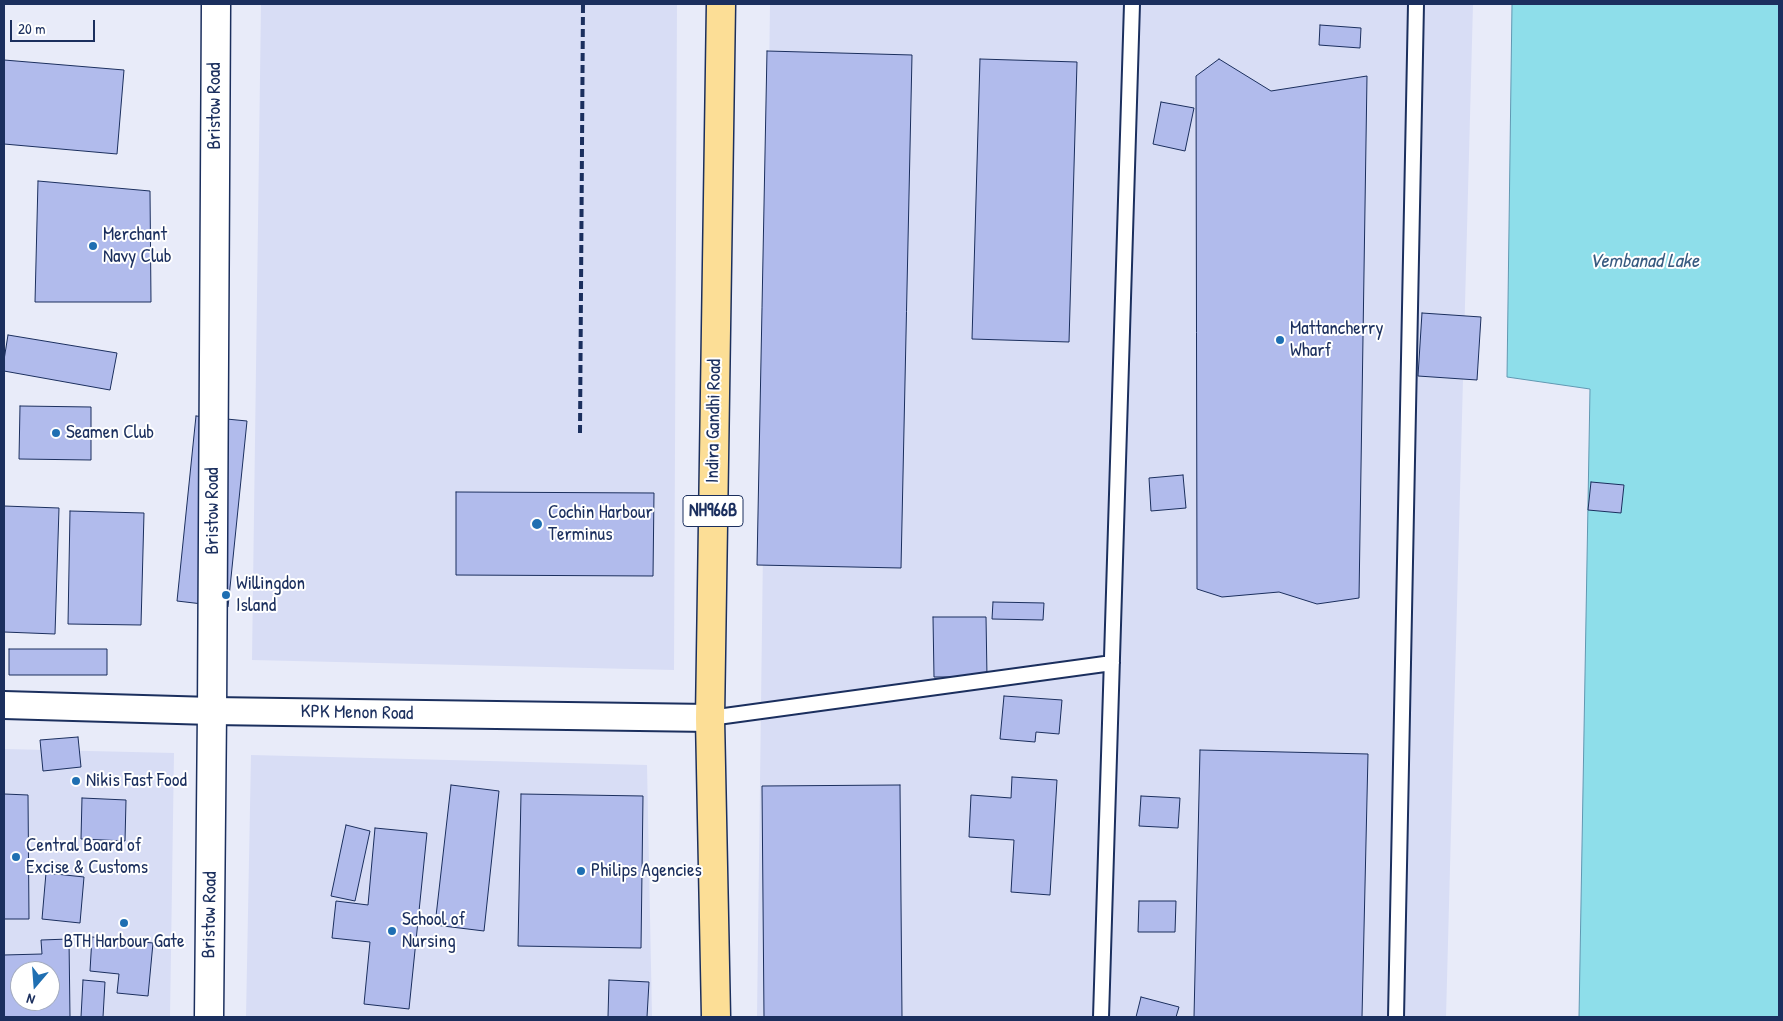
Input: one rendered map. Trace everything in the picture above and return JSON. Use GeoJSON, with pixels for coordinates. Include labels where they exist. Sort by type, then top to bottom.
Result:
{"type":"FeatureCollection","features":[{"type":"Feature","properties":{"kind":"highway","name":"Indira Gandhi Road"},"geometry":{"type":"LineString","coordinates":[[716,1017],[710,718],[721,4]]}},
{"type":"Feature","properties":{"kind":"street","name":"Bristow Road"},"geometry":{"type":"LineString","coordinates":[[209,1017],[216,4]]}},
{"type":"Feature","properties":{"kind":"street","name":"KPK Menon Road"},"geometry":{"type":"LineString","coordinates":[[4,704],[212,711],[710,718]]}},
{"type":"Feature","properties":{"kind":"lane"},"geometry":{"type":"LineString","coordinates":[[1101,1017],[1132,4]]}},
{"type":"Feature","properties":{"kind":"lane"},"geometry":{"type":"LineString","coordinates":[[1396,1017],[1416,4]]}},
{"type":"Feature","properties":{"kind":"lane"},"geometry":{"type":"LineString","coordinates":[[710,718],[1112,663]]}},
{"type":"Feature","properties":{"kind":"shaded area"},"geometry":{"type":"Polygon","coordinates":[[[261,4],[677,4],[674,670],[252,660],[261,4]]]}},
{"type":"Feature","properties":{"kind":"shaded area"},"geometry":{"type":"Polygon","coordinates":[[[770,4],[1473,4],[1446,1017],[757,1017],[770,4]]]}},
{"type":"Feature","properties":{"kind":"shaded area"},"geometry":{"type":"Polygon","coordinates":[[[4,749],[174,753],[170,1017],[4,1017],[4,749]]]}},
{"type":"Feature","properties":{"kind":"shaded area"},"geometry":{"type":"Polygon","coordinates":[[[251,755],[647,765],[652,1017],[246,1017],[251,755]]]}},
{"type":"Feature","properties":{"kind":"water","name":"Vembanad Lake"},"geometry":{"type":"Polygon","coordinates":[[[1512,4],[1779,4],[1779,1017],[1579,1017],[1590,389],[1507,377],[1512,4]]]}},
{"type":"Feature","properties":{"kind":"building"},"geometry":{"type":"Polygon","coordinates":[[[1320,25],[1361,28],[1360,48],[1319,45],[1320,25]]]}},
{"type":"Feature","properties":{"kind":"building"},"geometry":{"type":"Polygon","coordinates":[[[767,51],[912,55],[901,568],[757,565],[767,51]]]}},
{"type":"Feature","properties":{"kind":"building"},"geometry":{"type":"Polygon","coordinates":[[[980,59],[1077,62],[1069,342],[972,339],[980,59]]]}},
{"type":"Feature","properties":{"kind":"building","name":"Mattancherry Wharf"},"geometry":{"type":"Polygon","coordinates":[[[1219,59],[1271,91],[1367,76],[1359,598],[1317,604],[1279,592],[1222,597],[1197,589],[1196,76],[1219,59]]]}},
{"type":"Feature","properties":{"kind":"building"},"geometry":{"type":"Polygon","coordinates":[[[4,60],[124,70],[117,154],[4,144],[4,60]]]}},
{"type":"Feature","properties":{"kind":"building"},"geometry":{"type":"Polygon","coordinates":[[[1161,102],[1194,108],[1185,151],[1153,144],[1161,102]]]}},
{"type":"Feature","properties":{"kind":"building","name":"Merchant Navy Club"},"geometry":{"type":"Polygon","coordinates":[[[38,181],[150,191],[151,302],[35,302],[38,181]]]}},
{"type":"Feature","properties":{"kind":"building"},"geometry":{"type":"Polygon","coordinates":[[[1422,313],[1481,317],[1477,380],[1418,376],[1422,313]]]}},
{"type":"Feature","properties":{"kind":"building"},"geometry":{"type":"Polygon","coordinates":[[[8,335],[117,353],[110,390],[4,371],[8,335]]]}},
{"type":"Feature","properties":{"kind":"building","name":"Seamen Club"},"geometry":{"type":"Polygon","coordinates":[[[20,406],[91,407],[91,460],[19,459],[20,406]]]}},
{"type":"Feature","properties":{"kind":"building"},"geometry":{"type":"Polygon","coordinates":[[[196,416],[247,421],[228,607],[177,601],[196,416]]]}},
{"type":"Feature","properties":{"kind":"building"},"geometry":{"type":"Polygon","coordinates":[[[1183,475],[1186,508],[1151,511],[1149,478],[1183,475]]]}},
{"type":"Feature","properties":{"kind":"building"},"geometry":{"type":"Polygon","coordinates":[[[1591,482],[1624,485],[1621,513],[1588,510],[1591,482]]]}},
{"type":"Feature","properties":{"kind":"building"},"geometry":{"type":"Polygon","coordinates":[[[456,492],[654,493],[653,576],[456,575],[456,492]]]}},
{"type":"Feature","properties":{"kind":"building"},"geometry":{"type":"Polygon","coordinates":[[[4,506],[59,508],[55,634],[4,632],[4,506]]]}},
{"type":"Feature","properties":{"kind":"building"},"geometry":{"type":"Polygon","coordinates":[[[70,511],[144,513],[141,625],[68,624],[70,511]]]}},
{"type":"Feature","properties":{"kind":"building"},"geometry":{"type":"Polygon","coordinates":[[[993,602],[1044,603],[1043,620],[992,619],[993,602]]]}},
{"type":"Feature","properties":{"kind":"building"},"geometry":{"type":"Polygon","coordinates":[[[933,617],[986,617],[987,677],[934,677],[933,617]]]}},
{"type":"Feature","properties":{"kind":"building"},"geometry":{"type":"Polygon","coordinates":[[[9,649],[107,649],[107,675],[9,675],[9,649]]]}},
{"type":"Feature","properties":{"kind":"building"},"geometry":{"type":"Polygon","coordinates":[[[1004,696],[1062,700],[1059,734],[1036,732],[1035,742],[1000,739],[1004,696]]]}},
{"type":"Feature","properties":{"kind":"building"},"geometry":{"type":"Polygon","coordinates":[[[78,737],[81,767],[43,771],[40,740],[78,737]]]}},
{"type":"Feature","properties":{"kind":"building"},"geometry":{"type":"Polygon","coordinates":[[[1200,750],[1368,754],[1362,1017],[1194,1017],[1200,750]]]}},
{"type":"Feature","properties":{"kind":"building"},"geometry":{"type":"Polygon","coordinates":[[[1012,777],[1057,780],[1050,895],[1011,892],[1014,840],[969,837],[971,795],[1011,798],[1012,777]]]}},
{"type":"Feature","properties":{"kind":"building"},"geometry":{"type":"Polygon","coordinates":[[[451,785],[499,791],[484,931],[435,925],[451,785]]]}},
{"type":"Feature","properties":{"kind":"building"},"geometry":{"type":"Polygon","coordinates":[[[900,785],[902,1017],[764,1017],[762,786],[900,785]]]}},
{"type":"Feature","properties":{"kind":"building","name":"Central Board of Excise & Customs"},"geometry":{"type":"Polygon","coordinates":[[[4,794],[28,795],[29,919],[4,919],[4,794]]]}},
{"type":"Feature","properties":{"kind":"building","name":"Philips Agencies"},"geometry":{"type":"Polygon","coordinates":[[[521,794],[643,796],[641,948],[518,946],[521,794]]]}},
{"type":"Feature","properties":{"kind":"building"},"geometry":{"type":"Polygon","coordinates":[[[1141,796],[1180,798],[1178,828],[1139,826],[1141,796]]]}},
{"type":"Feature","properties":{"kind":"building"},"geometry":{"type":"Polygon","coordinates":[[[82,798],[126,800],[125,841],[81,839],[82,798]]]}},
{"type":"Feature","properties":{"kind":"building"},"geometry":{"type":"Polygon","coordinates":[[[346,825],[370,831],[355,901],[331,896],[346,825]]]}},
{"type":"Feature","properties":{"kind":"building","name":"School of Nursing"},"geometry":{"type":"Polygon","coordinates":[[[375,828],[427,833],[409,1009],[364,1004],[370,942],[332,938],[336,901],[368,905],[375,828]]]}},
{"type":"Feature","properties":{"kind":"building"},"geometry":{"type":"Polygon","coordinates":[[[46,873],[84,877],[80,923],[42,919],[46,873]]]}},
{"type":"Feature","properties":{"kind":"building"},"geometry":{"type":"Polygon","coordinates":[[[1139,901],[1176,901],[1175,932],[1138,932],[1139,901]]]}},
{"type":"Feature","properties":{"kind":"building"},"geometry":{"type":"Polygon","coordinates":[[[92,937],[153,943],[148,996],[117,993],[119,974],[90,971],[92,937]]]}},
{"type":"Feature","properties":{"kind":"building"},"geometry":{"type":"Polygon","coordinates":[[[69,939],[70,1017],[4,1017],[4,955],[42,954],[41,940],[69,939]]]}},
{"type":"Feature","properties":{"kind":"building"},"geometry":{"type":"Polygon","coordinates":[[[83,980],[105,982],[103,1017],[81,1017],[83,980]]]}},
{"type":"Feature","properties":{"kind":"building"},"geometry":{"type":"Polygon","coordinates":[[[609,980],[649,982],[647,1017],[608,1017],[609,980]]]}},
{"type":"Feature","properties":{"kind":"building"},"geometry":{"type":"Polygon","coordinates":[[[1141,997],[1179,1007],[1176,1017],[1136,1017],[1141,997]]]}},
{"type":"Feature","properties":{"kind":"railway"},"geometry":{"type":"LineString","coordinates":[[580,433],[583,4]]}},
{"type":"Feature","properties":{"kind":"place","name":"Merchant Navy Club"},"geometry":{"type":"Point","coordinates":[93,246]}},
{"type":"Feature","properties":{"kind":"place","name":"Mattancherry Wharf"},"geometry":{"type":"Point","coordinates":[1280,340]}},
{"type":"Feature","properties":{"kind":"place","name":"Seamen Club"},"geometry":{"type":"Point","coordinates":[56,433]}},
{"type":"Feature","properties":{"kind":"place","name":"Cochin Harbour Terminus"},"geometry":{"type":"Point","coordinates":[537,524]}},
{"type":"Feature","properties":{"kind":"place","name":"Willingdon Island"},"geometry":{"type":"Point","coordinates":[226,595]}},
{"type":"Feature","properties":{"kind":"place","name":"Nikis Fast Food"},"geometry":{"type":"Point","coordinates":[76,781]}},
{"type":"Feature","properties":{"kind":"place","name":"Central Board of Excise & Customs"},"geometry":{"type":"Point","coordinates":[16,857]}},
{"type":"Feature","properties":{"kind":"place","name":"Philips Agencies"},"geometry":{"type":"Point","coordinates":[581,871]}},
{"type":"Feature","properties":{"kind":"place","name":"BTH Harbour Gate"},"geometry":{"type":"Point","coordinates":[124,923]}},
{"type":"Feature","properties":{"kind":"place","name":"School of Nursing"},"geometry":{"type":"Point","coordinates":[392,931]}}]}
